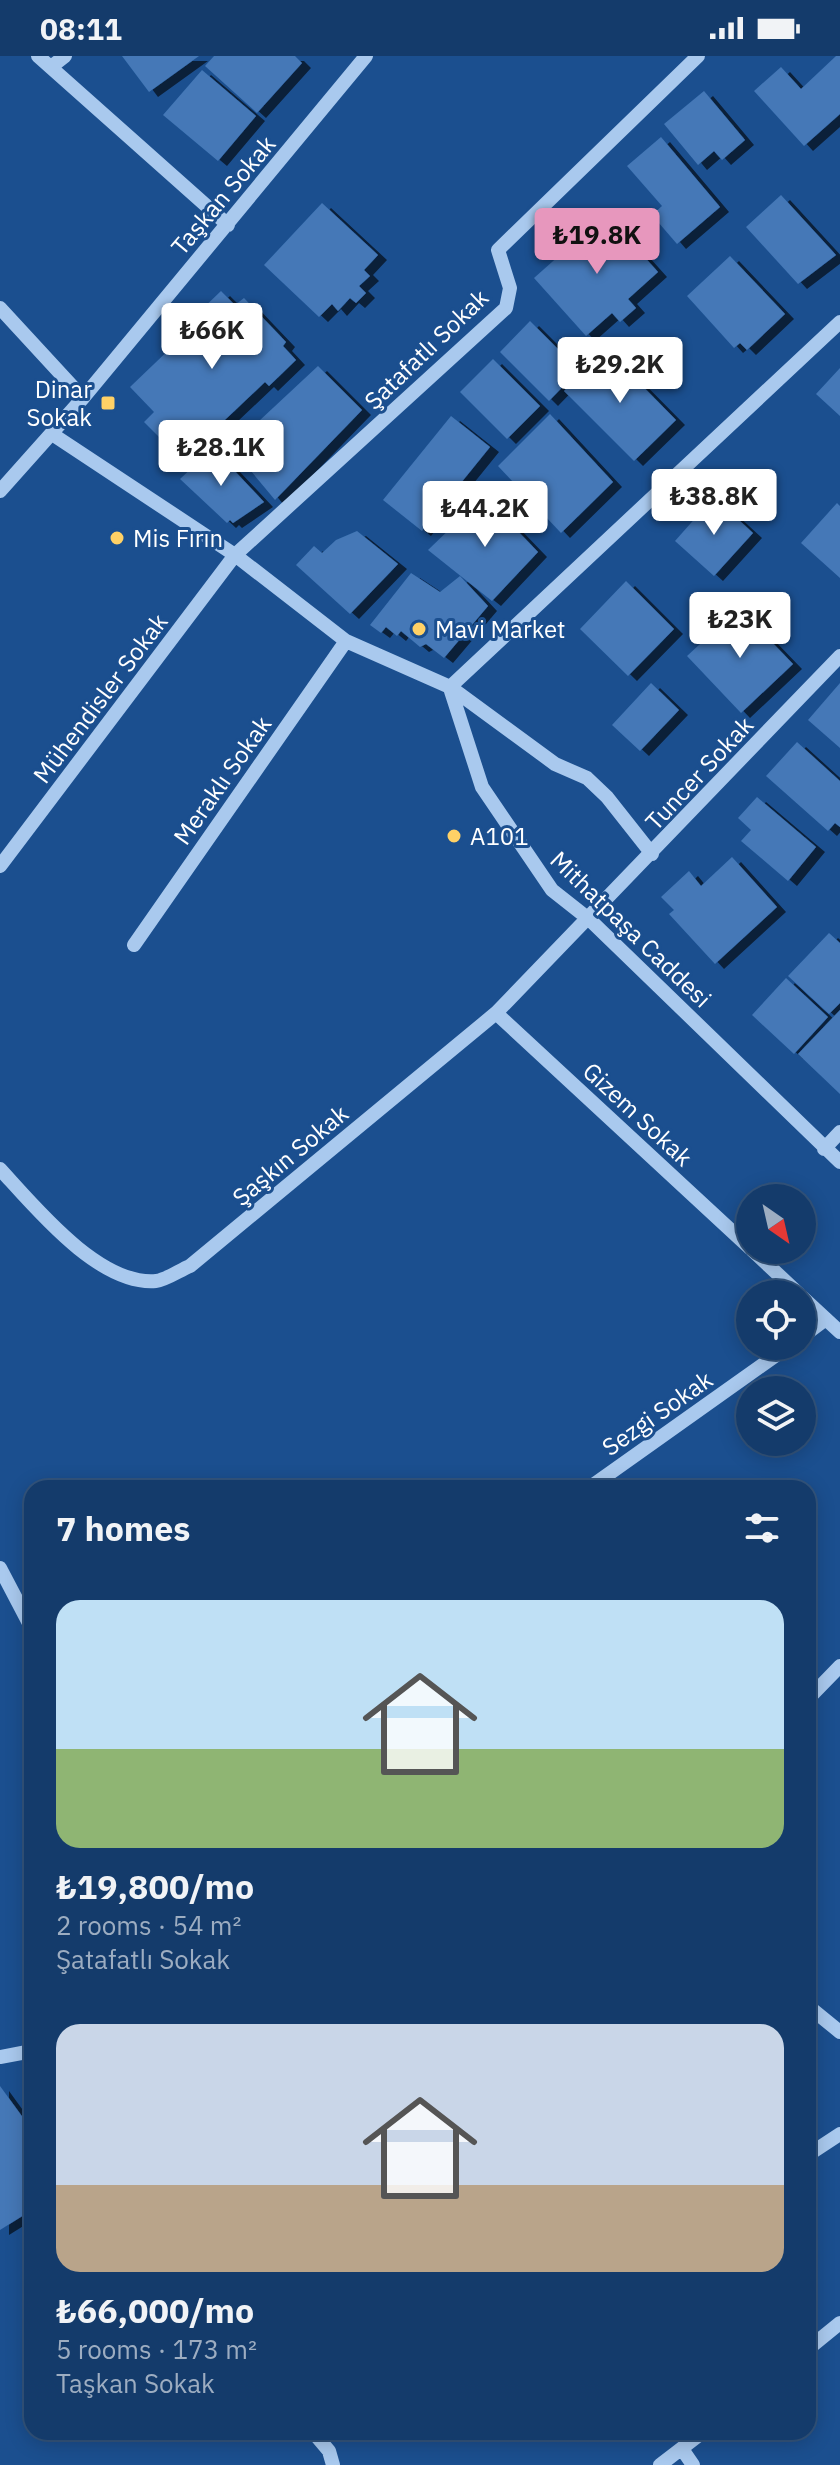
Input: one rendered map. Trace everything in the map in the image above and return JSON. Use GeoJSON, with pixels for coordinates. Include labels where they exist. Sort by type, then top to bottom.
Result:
{"type":"FeatureCollection","features":[{"type":"Feature","properties":{"kind":"street"},"geometry":{"type":"LineString","coordinates":[[38,56],[228,225]]}},
{"type":"Feature","properties":{"kind":"street"},"geometry":{"type":"LineString","coordinates":[[51,67],[65,56]]}},
{"type":"Feature","properties":{"kind":"street","name":"Taşkan Sokak"},"geometry":{"type":"LineString","coordinates":[[0,491],[83,398],[366,56]]}},
{"type":"Feature","properties":{"kind":"street","name":"Şatafatlı Sokak"},"geometry":{"type":"LineString","coordinates":[[235,555],[506,308],[510,288],[498,250],[698,56]]}},
{"type":"Feature","properties":{"kind":"street"},"geometry":{"type":"LineString","coordinates":[[0,308],[83,398]]}},
{"type":"Feature","properties":{"kind":"street"},"geometry":{"type":"LineString","coordinates":[[450,687],[840,322]]}},
{"type":"Feature","properties":{"kind":"street"},"geometry":{"type":"LineString","coordinates":[[52,434],[235,555],[346,641],[450,687],[555,764],[587,778],[607,797],[652,854]]}},
{"type":"Feature","properties":{"kind":"street","name":"Mühendisler Sokak"},"geometry":{"type":"LineString","coordinates":[[0,866],[235,555]]}},
{"type":"Feature","properties":{"kind":"street","name":"Meraklı Sokak"},"geometry":{"type":"LineString","coordinates":[[134,945],[346,641]]}},
{"type":"Feature","properties":{"kind":"street","name":"Tuncer Sokak"},"geometry":{"type":"LineString","coordinates":[[590,920],[840,656]]}},
{"type":"Feature","properties":{"kind":"street","name":"Mithatpaşa Caddesi"},"geometry":{"type":"LineString","coordinates":[[450,687],[482,787],[552,890],[590,920],[840,1162]]}},
{"type":"Feature","properties":{"kind":"street","name":"Şaşkın Sokak"},"geometry":{"type":"LineString","coordinates":[[0,1169],[69,1241],[116,1273],[156,1281],[190,1266],[496,1013],[590,920]]}},
{"type":"Feature","properties":{"kind":"street","name":"Gizem Sokak"},"geometry":{"type":"LineString","coordinates":[[496,1013],[736,1235]]}},
{"type":"Feature","properties":{"kind":"street"},"geometry":{"type":"LineString","coordinates":[[824,1149],[840,1132]]}},
{"type":"Feature","properties":{"kind":"street","name":"Gizem Sokak"},"geometry":{"type":"LineString","coordinates":[[767,1264],[784,1280]]}},
{"type":"Feature","properties":{"kind":"street","name":"Gizem Sokak"},"geometry":{"type":"LineString","coordinates":[[816,1310],[840,1332]]}},
{"type":"Feature","properties":{"kind":"street"},"geometry":{"type":"LineString","coordinates":[[816,1326],[826,1319]]}},
{"type":"Feature","properties":{"kind":"street","name":"Sezgi Sokak"},"geometry":{"type":"LineString","coordinates":[[600,1480],[769,1360]]}},
{"type":"Feature","properties":{"kind":"street"},"geometry":{"type":"LineString","coordinates":[[0,1568],[5,1590],[24,1617]]}},
{"type":"Feature","properties":{"kind":"street"},"geometry":{"type":"LineString","coordinates":[[816,1691],[840,1666]]}},
{"type":"Feature","properties":{"kind":"street"},"geometry":{"type":"LineString","coordinates":[[816,2012],[840,2032]]}},
{"type":"Feature","properties":{"kind":"street"},"geometry":{"type":"LineString","coordinates":[[0,2057],[24,2052]]}},
{"type":"Feature","properties":{"kind":"street"},"geometry":{"type":"LineString","coordinates":[[816,2150],[840,2134]]}},
{"type":"Feature","properties":{"kind":"street"},"geometry":{"type":"LineString","coordinates":[[816,2342],[840,2323]]}},
{"type":"Feature","properties":{"kind":"street"},"geometry":{"type":"LineString","coordinates":[[320,2440],[329,2451],[333,2465]]}},
{"type":"Feature","properties":{"kind":"street"},"geometry":{"type":"LineString","coordinates":[[660,2465],[693,2440]]}},
{"type":"Feature","properties":{"kind":"street"},"geometry":{"type":"LineString","coordinates":[[682,2449],[693,2465]]}},
{"type":"Feature","properties":{"kind":"building"},"geometry":{"type":"Polygon","coordinates":[[[122,56],[199,56],[149,92],[122,56]]]}},
{"type":"Feature","properties":{"kind":"building"},"geometry":{"type":"Polygon","coordinates":[[[214,56],[295,56],[302,63],[257,113],[205,66],[214,56]]]}},
{"type":"Feature","properties":{"kind":"building"},"geometry":{"type":"Polygon","coordinates":[[[836,56],[840,56],[840,114],[804,146],[754,91],[781,67],[801,89],[836,56]]]}},
{"type":"Feature","properties":{"kind":"building"},"geometry":{"type":"Polygon","coordinates":[[[202,70],[256,116],[218,161],[163,115],[202,70]]]}},
{"type":"Feature","properties":{"kind":"building"},"geometry":{"type":"Polygon","coordinates":[[[704,91],[745,140],[722,160],[714,151],[698,165],[664,124],[704,91]]]}},
{"type":"Feature","properties":{"kind":"building"},"geometry":{"type":"Polygon","coordinates":[[[661,137],[720,207],[677,244],[652,215],[662,206],[627,166],[661,137]]]}},
{"type":"Feature","properties":{"kind":"building"},"geometry":{"type":"Polygon","coordinates":[[[781,195],[836,255],[798,284],[746,227],[781,195]]]}},
{"type":"Feature","properties":{"kind":"building"},"geometry":{"type":"Polygon","coordinates":[[[322,203],[378,255],[364,270],[370,276],[359,286],[366,293],[356,303],[350,298],[338,311],[332,304],[319,317],[264,265],[322,203]]]}},
{"type":"Feature","properties":{"kind":"building"},"geometry":{"type":"Polygon","coordinates":[[[606,214],[658,272],[628,299],[636,308],[620,322],[612,313],[586,336],[534,278],[606,214]]]}},
{"type":"Feature","properties":{"kind":"building"},"geometry":{"type":"Polygon","coordinates":[[[730,256],[785,314],[747,350],[740,343],[734,348],[687,296],[730,256]]]}},
{"type":"Feature","properties":{"kind":"building"},"geometry":{"type":"Polygon","coordinates":[[[221,291],[235,305],[244,298],[286,342],[283,346],[296,360],[269,386],[265,382],[190,453],[171,433],[162,440],[144,422],[154,412],[130,387],[200,320],[195,316],[221,291]]]}},
{"type":"Feature","properties":{"kind":"building"},"geometry":{"type":"Polygon","coordinates":[[[530,321],[579,370],[549,401],[500,352],[530,321]]]}},
{"type":"Feature","properties":{"kind":"building"},"geometry":{"type":"Polygon","coordinates":[[[606,349],[676,420],[634,461],[564,391],[606,349]]]}},
{"type":"Feature","properties":{"kind":"building"},"geometry":{"type":"Polygon","coordinates":[[[493,359],[540,406],[507,439],[460,392],[493,359]]]}},
{"type":"Feature","properties":{"kind":"building"},"geometry":{"type":"Polygon","coordinates":[[[318,366],[362,410],[275,500],[231,447],[318,366]]]}},
{"type":"Feature","properties":{"kind":"building"},"geometry":{"type":"Polygon","coordinates":[[[840,368],[840,416],[816,394],[840,368]]]}},
{"type":"Feature","properties":{"kind":"building"},"geometry":{"type":"Polygon","coordinates":[[[550,414],[613,482],[561,533],[498,466],[550,414]]]}},
{"type":"Feature","properties":{"kind":"building"},"geometry":{"type":"Polygon","coordinates":[[[451,416],[490,447],[422,531],[383,500],[451,416]]]}},
{"type":"Feature","properties":{"kind":"building"},"geometry":{"type":"Polygon","coordinates":[[[213,448],[264,502],[233,523],[230,520],[227,523],[180,479],[213,448]]]}},
{"type":"Feature","properties":{"kind":"building"},"geometry":{"type":"Polygon","coordinates":[[[484,496],[538,552],[492,601],[428,550],[484,496]]]}},
{"type":"Feature","properties":{"kind":"building"},"geometry":{"type":"Polygon","coordinates":[[[714,497],[753,533],[714,576],[675,541],[714,497]]]}},
{"type":"Feature","properties":{"kind":"building"},"geometry":{"type":"Polygon","coordinates":[[[837,503],[840,506],[840,578],[801,543],[837,503]]]}},
{"type":"Feature","properties":{"kind":"building"},"geometry":{"type":"Polygon","coordinates":[[[357,531],[398,564],[350,614],[296,565],[314,546],[322,553],[336,540],[357,531]]]}},
{"type":"Feature","properties":{"kind":"building"},"geometry":{"type":"Polygon","coordinates":[[[411,573],[440,592],[460,576],[488,606],[444,658],[426,644],[420,647],[401,631],[397,636],[386,627],[381,633],[370,625],[411,573]]]}},
{"type":"Feature","properties":{"kind":"building"},"geometry":{"type":"Polygon","coordinates":[[[626,581],[674,629],[628,676],[580,629],[626,581]]]}},
{"type":"Feature","properties":{"kind":"building"},"geometry":{"type":"Polygon","coordinates":[[[739,608],[793,664],[741,713],[687,656],[739,608]]]}},
{"type":"Feature","properties":{"kind":"building"},"geometry":{"type":"Polygon","coordinates":[[[651,683],[679,710],[640,751],[612,725],[651,683]]]}},
{"type":"Feature","properties":{"kind":"building"},"geometry":{"type":"Polygon","coordinates":[[[840,683],[840,748],[808,720],[840,683]]]}},
{"type":"Feature","properties":{"kind":"building"},"geometry":{"type":"Polygon","coordinates":[[[797,742],[840,781],[840,827],[835,823],[828,831],[766,776],[797,742]]]}},
{"type":"Feature","properties":{"kind":"building"},"geometry":{"type":"Polygon","coordinates":[[[757,797],[816,847],[788,881],[741,841],[751,830],[738,818],[757,797]]]}},
{"type":"Feature","properties":{"kind":"building"},"geometry":{"type":"Polygon","coordinates":[[[732,857],[777,907],[715,964],[669,914],[674,910],[661,897],[689,871],[701,886],[732,857]]]}},
{"type":"Feature","properties":{"kind":"building"},"geometry":{"type":"Polygon","coordinates":[[[829,933],[840,943],[840,1003],[829,1014],[788,976],[829,933]]]}},
{"type":"Feature","properties":{"kind":"building"},"geometry":{"type":"Polygon","coordinates":[[[786,978],[828,1017],[794,1054],[752,1015],[786,978]]]}},
{"type":"Feature","properties":{"kind":"building"},"geometry":{"type":"Polygon","coordinates":[[[840,1010],[840,1094],[798,1054],[840,1010]]]}},
{"type":"Feature","properties":{"kind":"building"},"geometry":{"type":"Polygon","coordinates":[[[0,2086],[24,2119],[24,2215],[0,2230],[0,2086]]]}},
{"type":"Feature","properties":{"kind":"place","name":"Di̇nar Sokak"},"geometry":{"type":"Point","coordinates":[108,403]}},
{"type":"Feature","properties":{"kind":"place","name":"Mis Fırın"},"geometry":{"type":"Point","coordinates":[117,538]}},
{"type":"Feature","properties":{"kind":"place","name":"Mavi Market"},"geometry":{"type":"Point","coordinates":[419,629]}},
{"type":"Feature","properties":{"kind":"place","name":"A101"},"geometry":{"type":"Point","coordinates":[454,836]}}]}
